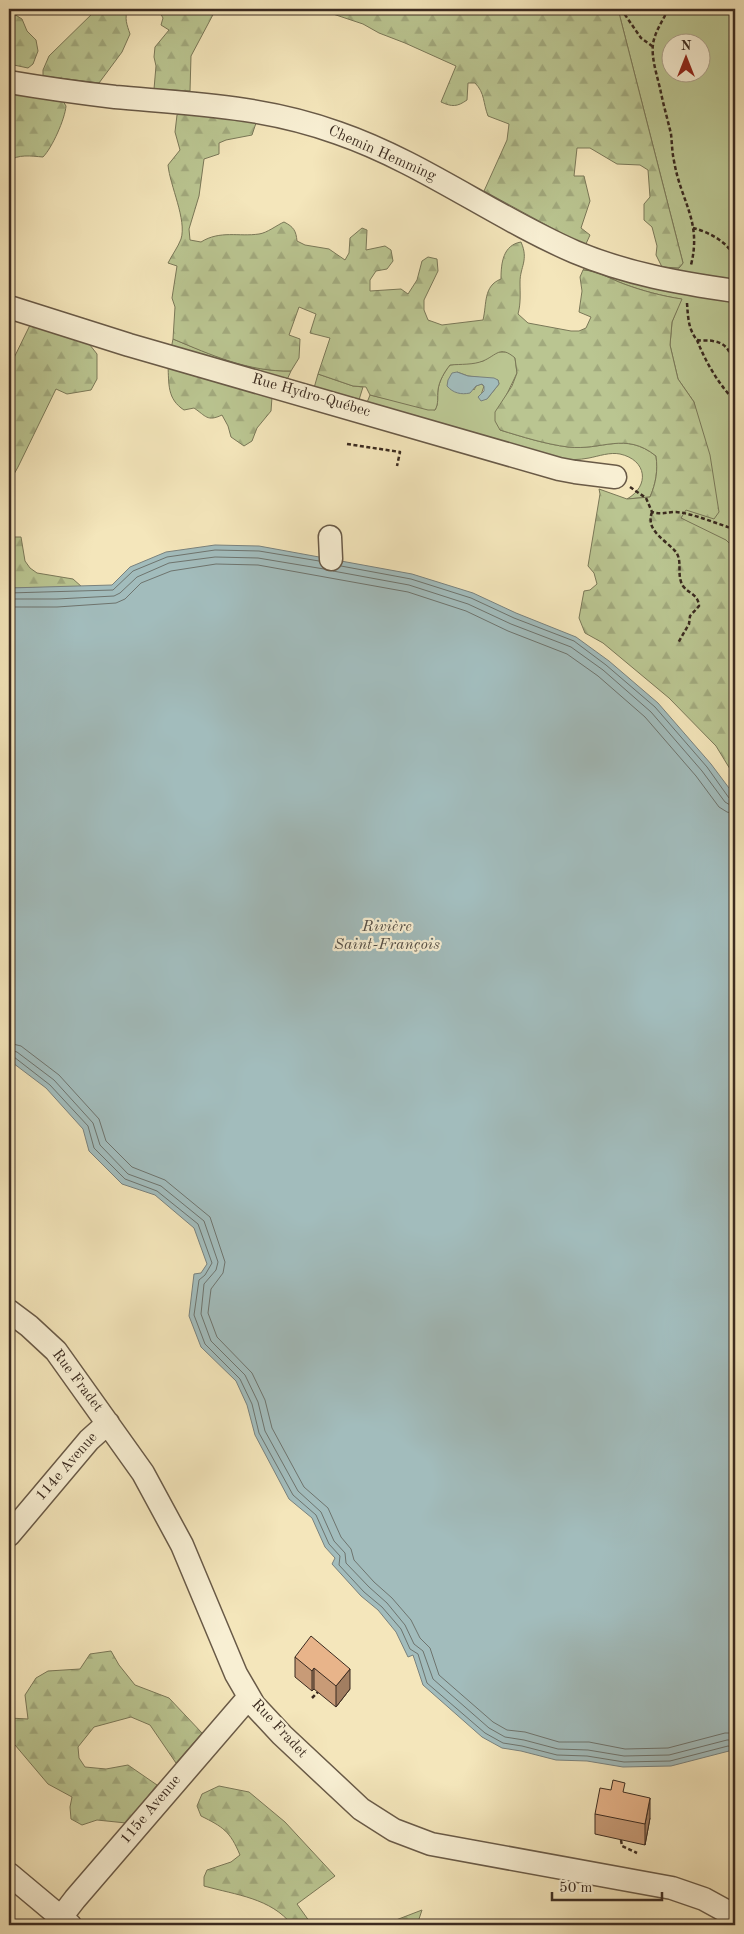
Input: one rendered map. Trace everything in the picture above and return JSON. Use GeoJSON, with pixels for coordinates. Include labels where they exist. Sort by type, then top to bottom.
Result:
{"type":"FeatureCollection","features":[{"type":"Feature","properties":{"kind":"street","name":"Chemin Hemming"},"geometry":{"type":"LineString","coordinates":[[9,82],[115,97],[243,109],[270,113],[319,126],[398,158],[527,228],[574,251],[623,269],[686,284],[735,291]]}},
{"type":"Feature","properties":{"kind":"street","name":"Rue Hydro-Québec"},"geometry":{"type":"LineString","coordinates":[[9,307],[129,345],[559,469],[615,476]]}},
{"type":"Feature","properties":{"kind":"street","name":"Rue Fradet"},"geometry":{"type":"LineString","coordinates":[[9,1312],[29,1326],[56,1351],[143,1473],[171,1522],[190,1562],[233,1668],[249,1697],[282,1734],[347,1797],[377,1820],[412,1838],[450,1848],[672,1888],[704,1899],[734,1917]]}},
{"type":"Feature","properties":{"kind":"street","name":"114e Avenue"},"geometry":{"type":"LineString","coordinates":[[9,1535],[89,1440],[108,1423]]}},
{"type":"Feature","properties":{"kind":"street","name":"115e Avenue"},"geometry":{"type":"LineString","coordinates":[[62,1923],[249,1697]]}},
{"type":"Feature","properties":{"kind":"street"},"geometry":{"type":"LineString","coordinates":[[9,1874],[62,1923]]}},
{"type":"Feature","properties":{"kind":"path"},"geometry":{"type":"LineString","coordinates":[[621,9],[641,38],[652,46]]}},
{"type":"Feature","properties":{"kind":"path"},"geometry":{"type":"LineString","coordinates":[[668,9],[652,46],[671,134],[674,162],[694,228],[694,252],[686,284],[690,328],[702,354],[725,391],[735,402]]}},
{"type":"Feature","properties":{"kind":"path"},"geometry":{"type":"LineString","coordinates":[[694,228],[716,237],[729,249],[735,260]]}},
{"type":"Feature","properties":{"kind":"path"},"geometry":{"type":"LineString","coordinates":[[697,340],[722,343],[733,357],[735,371]]}},
{"type":"Feature","properties":{"kind":"path"},"geometry":{"type":"LineString","coordinates":[[347,444],[400,452],[397,466]]}},
{"type":"Feature","properties":{"kind":"path"},"geometry":{"type":"LineString","coordinates":[[615,476],[646,498],[652,512],[651,524],[656,534],[677,553],[680,560],[680,581],[684,588],[695,595],[698,600],[699,606],[690,616],[689,624],[678,643]]}},
{"type":"Feature","properties":{"kind":"path"},"geometry":{"type":"LineString","coordinates":[[652,512],[659,514],[675,512],[735,529]]}},
{"type":"Feature","properties":{"kind":"path"},"geometry":{"type":"LineString","coordinates":[[312,1698],[318,1692]]}},
{"type":"Feature","properties":{"kind":"path"},"geometry":{"type":"LineString","coordinates":[[620,1840],[622,1846],[637,1853]]}},
{"type":"Feature","properties":{"kind":"green space"},"geometry":{"type":"Polygon","coordinates":[[[97,9],[128,9],[126,18],[130,34],[122,52],[99,83],[43,76],[43,70],[49,56],[97,9]]]}},
{"type":"Feature","properties":{"kind":"green space"},"geometry":{"type":"Polygon","coordinates":[[[158,9],[216,9],[191,56],[190,91],[154,89],[155,47],[169,30],[161,25],[163,18],[158,9]]]}},
{"type":"Feature","properties":{"kind":"green space"},"geometry":{"type":"Polygon","coordinates":[[[318,9],[618,9],[683,263],[679,268],[662,267],[656,255],[657,246],[652,227],[644,220],[644,204],[650,197],[648,170],[640,165],[617,164],[590,148],[577,148],[574,176],[584,176],[590,201],[581,228],[590,235],[585,246],[484,191],[507,140],[509,124],[488,116],[482,94],[475,83],[468,83],[467,100],[457,105],[448,105],[441,102],[456,66],[379,33],[363,24],[318,9]]]}},
{"type":"Feature","properties":{"kind":"green space"},"geometry":{"type":"Polygon","coordinates":[[[618,9],[735,9],[735,280],[662,267],[679,268],[683,263],[618,9]]]}},
{"type":"Feature","properties":{"kind":"green space"},"geometry":{"type":"Polygon","coordinates":[[[9,11],[22,19],[27,31],[36,40],[38,51],[33,64],[28,68],[9,64],[9,11]]]}},
{"type":"Feature","properties":{"kind":"green space"},"geometry":{"type":"Polygon","coordinates":[[[9,92],[63,101],[66,106],[58,133],[43,157],[21,156],[9,161],[9,92]]]}},
{"type":"Feature","properties":{"kind":"green space"},"geometry":{"type":"Polygon","coordinates":[[[182,112],[257,120],[252,135],[219,143],[219,154],[204,159],[199,196],[189,229],[190,240],[201,242],[208,238],[222,235],[259,234],[269,231],[284,222],[294,230],[297,241],[305,245],[329,249],[345,260],[349,253],[350,238],[362,228],[367,230],[366,250],[385,246],[391,250],[393,261],[387,269],[376,271],[370,280],[370,291],[401,289],[408,294],[417,280],[422,261],[428,257],[437,259],[438,271],[424,300],[424,310],[428,320],[442,325],[483,320],[488,291],[495,282],[501,279],[504,256],[510,247],[521,242],[524,259],[520,277],[518,314],[528,323],[571,331],[579,331],[586,328],[591,317],[579,312],[582,291],[580,277],[583,270],[645,291],[682,299],[672,322],[670,345],[678,379],[694,402],[710,455],[719,512],[714,519],[686,510],[681,518],[726,540],[735,549],[735,809],[730,769],[716,746],[669,698],[603,643],[585,633],[579,618],[584,591],[590,590],[597,584],[594,573],[588,566],[600,494],[599,489],[627,499],[650,497],[656,477],[656,456],[645,449],[623,443],[580,448],[568,447],[500,430],[495,421],[495,412],[512,386],[517,373],[515,358],[506,352],[499,352],[488,359],[471,364],[450,365],[440,383],[435,410],[428,410],[370,395],[366,387],[353,386],[318,374],[330,338],[310,333],[316,314],[299,307],[289,335],[300,339],[299,358],[291,371],[275,371],[245,366],[173,339],[175,307],[172,298],[177,266],[168,263],[180,242],[182,222],[168,165],[180,150],[175,132],[177,115],[182,112]]]}},
{"type":"Feature","properties":{"kind":"green space"},"geometry":{"type":"Polygon","coordinates":[[[586,266],[735,300],[735,549],[681,518],[685,509],[714,518],[694,402],[678,379],[670,345],[672,322],[681,299],[645,291],[583,270],[586,266]]]}},
{"type":"Feature","properties":{"kind":"green space"},"geometry":{"type":"Polygon","coordinates":[[[31,323],[86,340],[97,354],[97,379],[91,390],[67,394],[56,389],[9,483],[9,368],[31,323]]]}},
{"type":"Feature","properties":{"kind":"green space"},"geometry":{"type":"Polygon","coordinates":[[[173,339],[231,361],[261,369],[291,371],[286,382],[171,349],[173,339]]]}},
{"type":"Feature","properties":{"kind":"green space"},"geometry":{"type":"Polygon","coordinates":[[[497,352],[509,352],[515,358],[517,373],[505,398],[500,430],[568,447],[580,448],[623,443],[645,449],[656,456],[656,476],[650,497],[627,499],[639,487],[642,481],[642,474],[636,462],[620,454],[570,460],[558,459],[366,405],[370,395],[435,410],[440,383],[450,365],[483,361],[497,352]],[[457,372],[474,390],[476,386],[481,384],[484,386],[481,395],[487,399],[499,384],[498,380],[468,376],[457,372]]]}},
{"type":"Feature","properties":{"kind":"green space"},"geometry":{"type":"Polygon","coordinates":[[[168,366],[272,397],[271,411],[257,428],[252,441],[244,446],[231,437],[222,415],[210,418],[194,408],[184,410],[178,406],[170,391],[168,366]]]}},
{"type":"Feature","properties":{"kind":"green space"},"geometry":{"type":"Polygon","coordinates":[[[318,374],[353,386],[363,387],[358,403],[314,388],[318,374]]]}},
{"type":"Feature","properties":{"kind":"green space"},"geometry":{"type":"Polygon","coordinates":[[[9,537],[21,537],[25,561],[37,573],[73,579],[82,587],[9,588],[9,537]]]}},
{"type":"Feature","properties":{"kind":"green space"},"geometry":{"type":"Polygon","coordinates":[[[111,1651],[119,1665],[135,1685],[169,1698],[202,1733],[176,1763],[150,1725],[131,1717],[94,1727],[78,1747],[79,1758],[85,1767],[106,1769],[128,1765],[157,1785],[126,1823],[97,1820],[82,1825],[71,1819],[70,1807],[72,1797],[48,1784],[15,1745],[9,1745],[9,1718],[28,1719],[25,1695],[36,1678],[48,1671],[80,1669],[90,1654],[111,1651]]]}},
{"type":"Feature","properties":{"kind":"green space"},"geometry":{"type":"Polygon","coordinates":[[[219,1786],[249,1792],[285,1822],[335,1876],[297,1904],[312,1925],[292,1925],[284,1916],[263,1903],[204,1886],[204,1877],[207,1870],[231,1862],[240,1855],[229,1835],[215,1823],[201,1816],[197,1806],[202,1794],[219,1786]]]}},
{"type":"Feature","properties":{"kind":"green space"},"geometry":{"type":"Polygon","coordinates":[[[422,1910],[417,1925],[383,1925],[422,1910]]]}},
{"type":"Feature","properties":{"kind":"water"},"geometry":{"type":"Polygon","coordinates":[[[457,372],[468,376],[494,378],[498,380],[499,384],[487,399],[481,401],[478,397],[484,391],[482,384],[476,386],[467,394],[455,392],[447,386],[452,373],[457,372]]]}},
{"type":"Feature","properties":{"kind":"water","name":"Rivière Saint-François"},"geometry":{"type":"Polygon","coordinates":[[[215,545],[259,546],[412,574],[473,593],[576,637],[609,661],[658,703],[711,764],[732,792],[735,809],[735,1752],[729,1751],[671,1766],[623,1767],[587,1761],[556,1760],[502,1748],[482,1737],[423,1685],[413,1655],[408,1657],[396,1632],[378,1610],[361,1596],[332,1564],[335,1558],[325,1547],[312,1518],[289,1499],[255,1435],[247,1405],[236,1381],[201,1347],[189,1316],[194,1274],[201,1273],[207,1264],[194,1228],[155,1195],[122,1184],[89,1151],[83,1129],[46,1088],[9,1060],[9,588],[112,585],[130,567],[166,552],[215,545]]]}},
{"type":"Feature","properties":{"kind":"building"},"geometry":{"type":"Polygon","coordinates":[[[311,1636],[350,1669],[336,1686],[314,1668],[312,1671],[295,1657],[311,1636]]]}},
{"type":"Feature","properties":{"kind":"building"},"geometry":{"type":"Polygon","coordinates":[[[613,1780],[625,1783],[623,1792],[650,1798],[645,1824],[595,1814],[600,1788],[611,1790],[613,1780]]]}}]}
